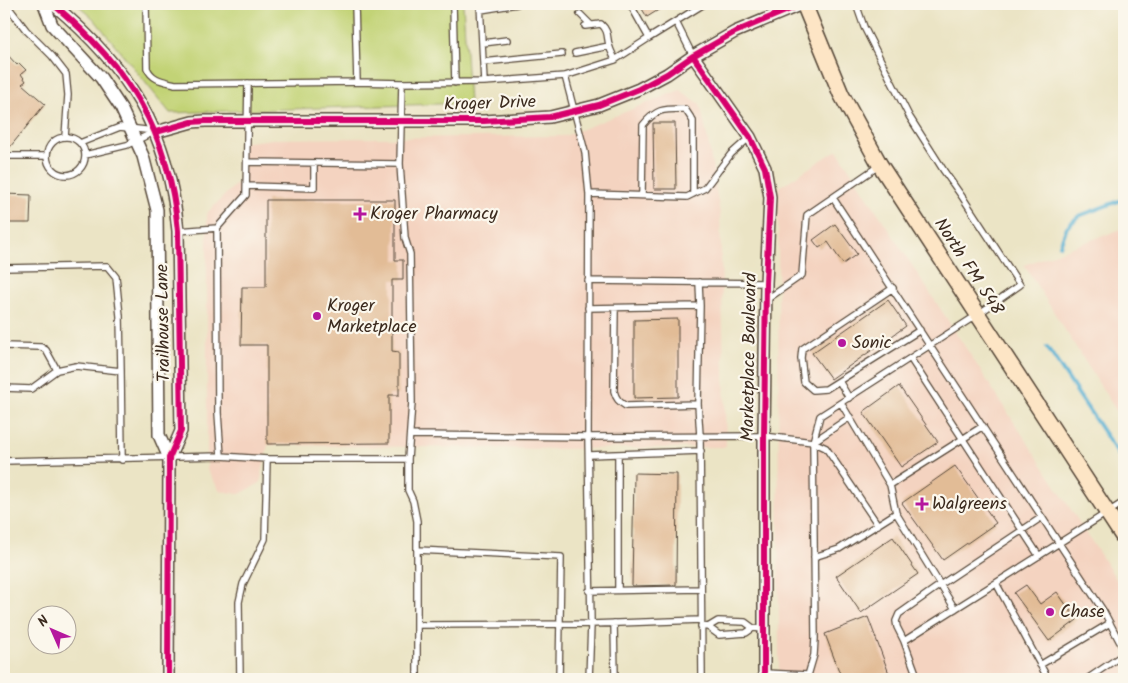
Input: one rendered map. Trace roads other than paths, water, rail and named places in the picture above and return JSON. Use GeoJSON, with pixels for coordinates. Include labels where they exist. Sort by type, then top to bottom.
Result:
{"type":"FeatureCollection","features":[{"type":"Feature","properties":{"kind":"main road","name":"North FM 548"},"geometry":{"type":"LineString","coordinates":[[803,4],[841,94],[880,165],[1124,538]]}},
{"type":"Feature","properties":{"kind":"street","name":"Trailhouse Lane"},"geometry":{"type":"LineString","coordinates":[[44,4],[52,25],[101,78],[121,108],[143,156],[157,210],[159,435],[169,458]]}},
{"type":"Feature","properties":{"kind":"street","name":"Trailhouse Lane"},"geometry":{"type":"LineString","coordinates":[[53,4],[89,36],[117,67],[141,103],[156,132],[170,179],[178,231],[181,431],[169,458],[168,679]]}},
{"type":"Feature","properties":{"kind":"street","name":"Kroger Drive"},"geometry":{"type":"LineString","coordinates":[[156,132],[192,122],[510,121],[573,112],[599,105],[639,89],[735,32],[803,4]]}},
{"type":"Feature","properties":{"kind":"street","name":"Marketplace Boulevard"},"geometry":{"type":"LineString","coordinates":[[693,56],[750,137],[765,168],[770,197],[766,283],[759,628],[764,676]]}},
{"type":"Feature","properties":{"kind":"lane"},"geometry":{"type":"LineString","coordinates":[[6,4],[26,30],[52,56],[66,74],[68,95],[65,137]]}},
{"type":"Feature","properties":{"kind":"lane"},"geometry":{"type":"LineString","coordinates":[[146,4],[147,68],[150,74],[159,81],[175,84],[455,83],[565,76],[616,60],[704,4]]}},
{"type":"Feature","properties":{"kind":"lane"},"geometry":{"type":"LineString","coordinates":[[355,4],[357,82]]}},
{"type":"Feature","properties":{"kind":"lane"},"geometry":{"type":"LineString","coordinates":[[453,4],[455,83]]}},
{"type":"Feature","properties":{"kind":"lane"},"geometry":{"type":"LineString","coordinates":[[484,82],[480,7],[517,4]]}},
{"type":"Feature","properties":{"kind":"lane"},"geometry":{"type":"LineString","coordinates":[[630,4],[650,38]]}},
{"type":"Feature","properties":{"kind":"lane"},"geometry":{"type":"LineString","coordinates":[[764,676],[807,677],[814,655],[813,442],[820,416],[977,315],[1020,285],[909,116],[864,27],[856,4]]}},
{"type":"Feature","properties":{"kind":"lane"},"geometry":{"type":"LineString","coordinates":[[580,14],[588,26],[601,24],[606,28],[609,36],[609,46],[616,60]]}},
{"type":"Feature","properties":{"kind":"lane"},"geometry":{"type":"LineString","coordinates":[[676,22],[693,56]]}},
{"type":"Feature","properties":{"kind":"lane"},"geometry":{"type":"LineString","coordinates":[[483,44],[507,40]]}},
{"type":"Feature","properties":{"kind":"lane"},"geometry":{"type":"LineString","coordinates":[[575,53],[609,46]]}},
{"type":"Feature","properties":{"kind":"lane"},"geometry":{"type":"LineString","coordinates":[[483,62],[562,54]]}},
{"type":"Feature","properties":{"kind":"lane"},"geometry":{"type":"LineString","coordinates":[[565,76],[585,152],[589,194],[588,455],[591,624],[589,679]]}},
{"type":"Feature","properties":{"kind":"lane"},"geometry":{"type":"LineString","coordinates":[[221,456],[218,413],[217,228],[246,195],[248,83]]}},
{"type":"Feature","properties":{"kind":"lane"},"geometry":{"type":"LineString","coordinates":[[402,83],[400,164],[405,238],[410,254],[412,402],[408,490],[413,501],[417,521],[417,679]]}},
{"type":"Feature","properties":{"kind":"lane"},"geometry":{"type":"LineString","coordinates":[[642,195],[643,125],[650,116],[661,109],[685,109],[693,121],[693,194]]}},
{"type":"Feature","properties":{"kind":"lane"},"geometry":{"type":"LineString","coordinates":[[80,144],[120,127],[156,132]]}},
{"type":"Feature","properties":{"kind":"lane"},"geometry":{"type":"LineString","coordinates":[[85,155],[127,145],[156,132]]}},
{"type":"Feature","properties":{"kind":"lane"},"geometry":{"type":"LineString","coordinates":[[65,137],[75,139],[80,144],[85,155],[84,162],[78,172],[66,175],[55,172],[48,162],[47,156],[52,144],[56,140],[65,137]]}},
{"type":"Feature","properties":{"kind":"lane"},"geometry":{"type":"LineString","coordinates":[[589,194],[687,197],[705,188],[731,154],[750,137]]}},
{"type":"Feature","properties":{"kind":"lane"},"geometry":{"type":"LineString","coordinates":[[4,156],[47,156]]}},
{"type":"Feature","properties":{"kind":"lane"},"geometry":{"type":"LineString","coordinates":[[248,162],[400,164]]}},
{"type":"Feature","properties":{"kind":"lane"},"geometry":{"type":"LineString","coordinates":[[247,186],[314,188],[314,164]]}},
{"type":"Feature","properties":{"kind":"lane"},"geometry":{"type":"LineString","coordinates":[[766,300],[802,275],[807,215],[880,165]]}},
{"type":"Feature","properties":{"kind":"lane"},"geometry":{"type":"LineString","coordinates":[[833,198],[1059,543],[1110,623],[1124,650]]}},
{"type":"Feature","properties":{"kind":"lane"},"geometry":{"type":"LineString","coordinates":[[178,231],[217,228]]}},
{"type":"Feature","properties":{"kind":"lane"},"geometry":{"type":"LineString","coordinates":[[4,268],[107,266],[116,277],[120,316],[122,460]]}},
{"type":"Feature","properties":{"kind":"lane"},"geometry":{"type":"LineString","coordinates":[[588,281],[766,283]]}},
{"type":"Feature","properties":{"kind":"lane"},"geometry":{"type":"LineString","coordinates":[[699,282],[698,404],[701,589],[704,624],[702,679]]}},
{"type":"Feature","properties":{"kind":"lane"},"geometry":{"type":"LineString","coordinates":[[893,288],[802,349],[804,382],[813,390],[826,389],[920,330]]}},
{"type":"Feature","properties":{"kind":"lane"},"geometry":{"type":"LineString","coordinates":[[588,308],[700,306]]}},
{"type":"Feature","properties":{"kind":"lane"},"geometry":{"type":"LineString","coordinates":[[615,308],[614,391],[620,403],[626,406],[698,404]]}},
{"type":"Feature","properties":{"kind":"lane"},"geometry":{"type":"LineString","coordinates":[[4,346],[40,347],[46,350],[57,370]]}},
{"type":"Feature","properties":{"kind":"lane"},"geometry":{"type":"LineString","coordinates":[[910,358],[1039,556]]}},
{"type":"Feature","properties":{"kind":"lane"},"geometry":{"type":"LineString","coordinates":[[4,388],[31,389],[57,370],[76,366],[120,370]]}},
{"type":"Feature","properties":{"kind":"lane"},"geometry":{"type":"LineString","coordinates":[[838,381],[849,398]]}},
{"type":"Feature","properties":{"kind":"lane"},"geometry":{"type":"LineString","coordinates":[[842,403],[890,486],[896,513],[955,609]]}},
{"type":"Feature","properties":{"kind":"lane"},"geometry":{"type":"LineString","coordinates":[[813,442],[850,417]]}},
{"type":"Feature","properties":{"kind":"lane"},"geometry":{"type":"LineString","coordinates":[[890,486],[983,426]]}},
{"type":"Feature","properties":{"kind":"lane"},"geometry":{"type":"LineString","coordinates":[[410,435],[764,436],[813,442],[826,448],[878,525]]}},
{"type":"Feature","properties":{"kind":"lane"},"geometry":{"type":"LineString","coordinates":[[588,455],[700,451]]}},
{"type":"Feature","properties":{"kind":"lane"},"geometry":{"type":"LineString","coordinates":[[618,454],[618,590]]}},
{"type":"Feature","properties":{"kind":"lane"},"geometry":{"type":"LineString","coordinates":[[4,462],[221,456],[267,459],[408,459]]}},
{"type":"Feature","properties":{"kind":"lane"},"geometry":{"type":"LineString","coordinates":[[240,679],[239,602],[243,584],[265,539],[267,459]]}},
{"type":"Feature","properties":{"kind":"lane"},"geometry":{"type":"LineString","coordinates":[[904,641],[1124,502]]}},
{"type":"Feature","properties":{"kind":"lane"},"geometry":{"type":"LineString","coordinates":[[814,557],[839,549],[896,513]]}},
{"type":"Feature","properties":{"kind":"lane"},"geometry":{"type":"LineString","coordinates":[[918,679],[897,627],[896,621],[899,614],[1042,517]]}},
{"type":"Feature","properties":{"kind":"lane"},"geometry":{"type":"LineString","coordinates":[[417,550],[561,557],[559,679]]}},
{"type":"Feature","properties":{"kind":"lane"},"geometry":{"type":"LineString","coordinates":[[996,584],[1048,679]]}},
{"type":"Feature","properties":{"kind":"lane"},"geometry":{"type":"LineString","coordinates":[[590,591],[701,589]]}},
{"type":"Feature","properties":{"kind":"lane"},"geometry":{"type":"LineString","coordinates":[[417,625],[704,624],[718,621],[736,621],[745,622],[759,628]]}},
{"type":"Feature","properties":{"kind":"lane"},"geometry":{"type":"LineString","coordinates":[[614,623],[615,679]]}},
{"type":"Feature","properties":{"kind":"lane"},"geometry":{"type":"LineString","coordinates":[[1040,665],[1110,623]]}},
{"type":"Feature","properties":{"kind":"lane"},"geometry":{"type":"LineString","coordinates":[[704,624],[719,635],[746,633],[759,628]]}},
{"type":"Feature","properties":{"kind":"lane"},"geometry":{"type":"LineString","coordinates":[[1088,679],[1124,654]]}},
{"type":"Feature","properties":{"kind":"waterway"},"geometry":{"type":"LineString","coordinates":[[1060,245],[1067,227],[1079,216],[1124,199]]}},
{"type":"Feature","properties":{"kind":"waterway"},"geometry":{"type":"LineString","coordinates":[[1047,347],[1124,463]]}},
{"type":"Feature","properties":{"kind":"place","name":"Kroger Pharmacy"},"geometry":{"type":"Point","coordinates":[360,214]}},
{"type":"Feature","properties":{"kind":"place","name":"Kroger Marketplace"},"geometry":{"type":"Point","coordinates":[317,316]}},
{"type":"Feature","properties":{"kind":"place","name":"Sonic"},"geometry":{"type":"Point","coordinates":[842,343]}},
{"type":"Feature","properties":{"kind":"place","name":"Walgreens"},"geometry":{"type":"Point","coordinates":[922,504]}},
{"type":"Feature","properties":{"kind":"place","name":"Chase"},"geometry":{"type":"Point","coordinates":[1050,612]}}]}
